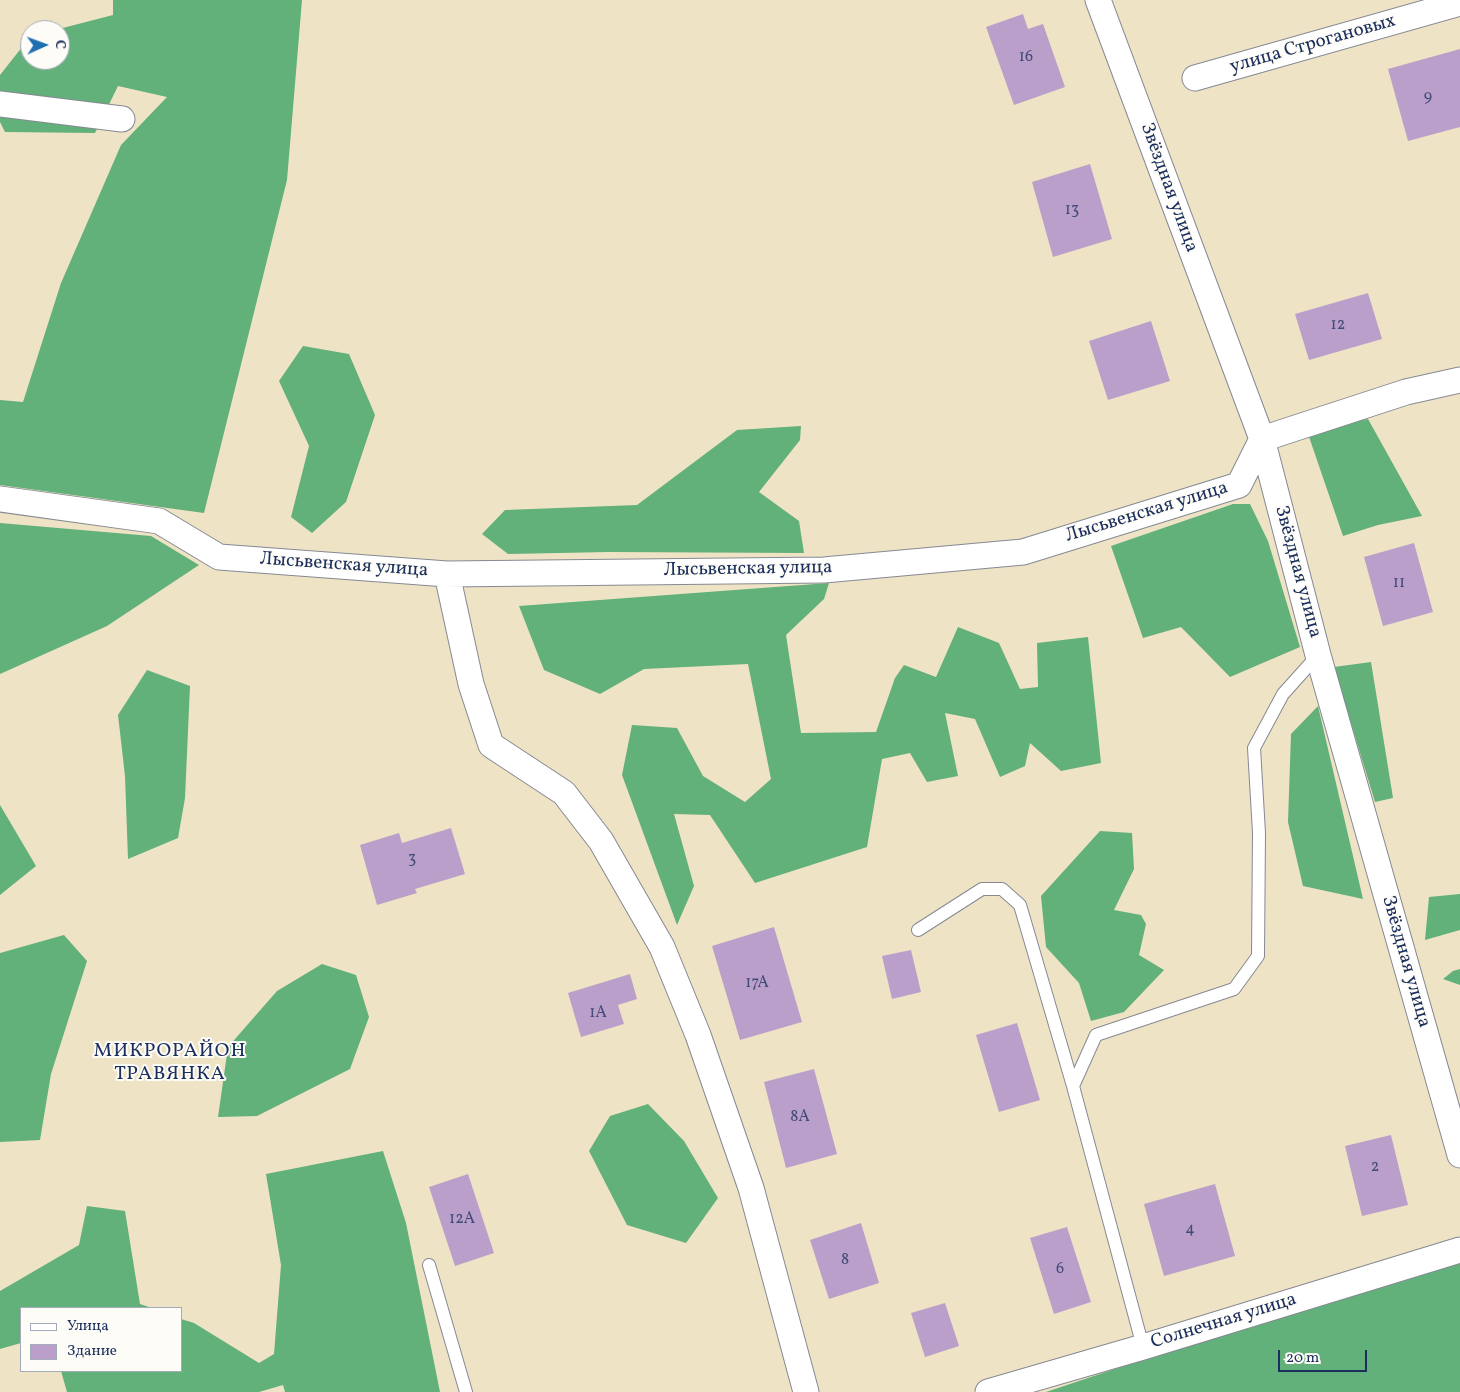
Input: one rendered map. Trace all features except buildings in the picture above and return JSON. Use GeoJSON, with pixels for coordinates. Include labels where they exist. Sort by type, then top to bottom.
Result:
{"type":"FeatureCollection","features":[{"type":"Feature","properties":{"kind":"street","name":"Звёздная улица"},"geometry":{"type":"LineString","coordinates":[[1098,0],[1262,439],[1318,655],[1460,1155]]}},
{"type":"Feature","properties":{"kind":"street","name":"улица Строгановых"},"geometry":{"type":"LineString","coordinates":[[1195,78],[1460,3]]}},
{"type":"Feature","properties":{"kind":"street"},"geometry":{"type":"LineString","coordinates":[[0,104],[122,119]]}},
{"type":"Feature","properties":{"kind":"street"},"geometry":{"type":"LineString","coordinates":[[1262,439],[1406,392],[1460,380]]}},
{"type":"Feature","properties":{"kind":"street","name":"Лысьвенская улица"},"geometry":{"type":"LineString","coordinates":[[0,499],[158,522],[219,557],[448,574],[824,570],[1023,552],[1239,485],[1262,439]]}},
{"type":"Feature","properties":{"kind":"street"},"geometry":{"type":"LineString","coordinates":[[448,574],[472,684],[491,745],[564,793],[601,841],[662,947],[698,1035],[751,1188],[806,1392]]}},
{"type":"Feature","properties":{"kind":"street","name":"Солнечная улица"},"geometry":{"type":"LineString","coordinates":[[988,1392],[1143,1347],[1460,1250]]}},
{"type":"Feature","properties":{"kind":"lane"},"geometry":{"type":"LineString","coordinates":[[1073,1086],[1096,1035],[1234,989],[1258,956],[1259,833],[1254,748],[1283,694],[1318,655]]}},
{"type":"Feature","properties":{"kind":"lane"},"geometry":{"type":"LineString","coordinates":[[918,930],[982,888],[1002,889],[1020,906],[1073,1086],[1143,1347]]}},
{"type":"Feature","properties":{"kind":"lane"},"geometry":{"type":"LineString","coordinates":[[429,1265],[466,1392]]}},
{"type":"Feature","properties":{"kind":"green space"},"geometry":{"type":"Polygon","coordinates":[[[113,0],[302,0],[287,180],[204,513],[0,485],[0,400],[23,402],[61,283],[121,145],[167,97],[118,86],[95,133],[5,132],[0,122],[0,75],[20,50],[20,70],[70,70],[70,26],[113,15],[113,0]]]}},
{"type":"Feature","properties":{"kind":"green space"},"geometry":{"type":"Polygon","coordinates":[[[303,346],[349,354],[375,415],[346,502],[312,533],[291,517],[309,446],[279,381],[303,346]]]}},
{"type":"Feature","properties":{"kind":"green space"},"geometry":{"type":"Polygon","coordinates":[[[1368,419],[1422,516],[1378,525],[1343,536],[1306,428],[1368,419]]]}},
{"type":"Feature","properties":{"kind":"green space"},"geometry":{"type":"Polygon","coordinates":[[[801,426],[800,440],[759,492],[799,521],[804,553],[609,552],[508,554],[482,534],[505,510],[637,505],[737,430],[801,426]]]}},
{"type":"Feature","properties":{"kind":"green space"},"geometry":{"type":"Polygon","coordinates":[[[1233,504],[1250,504],[1268,541],[1300,647],[1230,677],[1181,627],[1143,638],[1111,546],[1233,504]]]}},
{"type":"Feature","properties":{"kind":"green space"},"geometry":{"type":"Polygon","coordinates":[[[0,523],[151,536],[199,565],[107,626],[0,674],[0,523]]]}},
{"type":"Feature","properties":{"kind":"green space"},"geometry":{"type":"Polygon","coordinates":[[[829,583],[824,599],[786,635],[801,733],[876,732],[895,678],[904,665],[936,677],[958,627],[999,643],[1020,689],[1038,687],[1037,643],[1088,637],[1101,763],[1061,771],[1030,743],[1025,766],[1000,777],[975,719],[945,713],[958,776],[927,782],[910,753],[882,759],[867,847],[755,883],[710,815],[674,814],[694,886],[677,925],[622,775],[632,725],[677,728],[703,776],[745,802],[771,779],[748,664],[644,669],[600,694],[544,670],[519,606],[829,583]]]}},
{"type":"Feature","properties":{"kind":"green space"},"geometry":{"type":"Polygon","coordinates":[[[1371,662],[1393,798],[1375,802],[1334,667],[1371,662]]]}},
{"type":"Feature","properties":{"kind":"green space"},"geometry":{"type":"Polygon","coordinates":[[[147,670],[190,686],[185,798],[178,838],[128,859],[125,776],[118,715],[147,670]]]}},
{"type":"Feature","properties":{"kind":"green space"},"geometry":{"type":"Polygon","coordinates":[[[1318,706],[1363,899],[1303,886],[1288,822],[1291,734],[1318,706]]]}},
{"type":"Feature","properties":{"kind":"green space"},"geometry":{"type":"Polygon","coordinates":[[[0,805],[36,866],[0,895],[0,805]]]}},
{"type":"Feature","properties":{"kind":"green space"},"geometry":{"type":"Polygon","coordinates":[[[1100,831],[1132,833],[1134,869],[1114,910],[1141,915],[1146,924],[1139,955],[1164,970],[1124,1012],[1091,1021],[1079,983],[1046,947],[1041,896],[1100,831]]]}},
{"type":"Feature","properties":{"kind":"green space"},"geometry":{"type":"Polygon","coordinates":[[[1460,894],[1460,930],[1425,940],[1429,897],[1460,894]]]}},
{"type":"Feature","properties":{"kind":"green space"},"geometry":{"type":"Polygon","coordinates":[[[64,935],[87,961],[51,1074],[40,1140],[0,1142],[0,953],[64,935]]]}},
{"type":"Feature","properties":{"kind":"green space"},"geometry":{"type":"Polygon","coordinates":[[[322,964],[356,975],[369,1017],[350,1069],[257,1116],[218,1117],[228,1047],[277,991],[322,964]]]}},
{"type":"Feature","properties":{"kind":"green space"},"geometry":{"type":"Polygon","coordinates":[[[1460,969],[1460,985],[1443,979],[1453,971],[1460,969]]]}},
{"type":"Feature","properties":{"kind":"green space"},"geometry":{"type":"Polygon","coordinates":[[[648,1104],[684,1141],[718,1198],[686,1243],[627,1225],[589,1151],[610,1116],[648,1104]]]}},
{"type":"Feature","properties":{"kind":"green space"},"geometry":{"type":"Polygon","coordinates":[[[383,1151],[406,1223],[440,1392],[285,1392],[283,1385],[259,1392],[67,1392],[61,1372],[182,1372],[182,1319],[194,1323],[259,1363],[274,1354],[281,1265],[266,1174],[383,1151]]]}},
{"type":"Feature","properties":{"kind":"green space"},"geometry":{"type":"Polygon","coordinates":[[[87,1206],[125,1211],[140,1304],[149,1307],[20,1307],[20,1343],[0,1349],[0,1291],[79,1245],[87,1206]]]}},
{"type":"Feature","properties":{"kind":"green space"},"geometry":{"type":"Polygon","coordinates":[[[1460,1261],[1460,1392],[1046,1392],[1270,1317],[1460,1261]]]}},
{"type":"Feature","properties":{"kind":"district","name":"МИКРОРАЙОН ТРАВЯНКА"},"geometry":{"type":"Point","coordinates":[170,1064]}}]}
